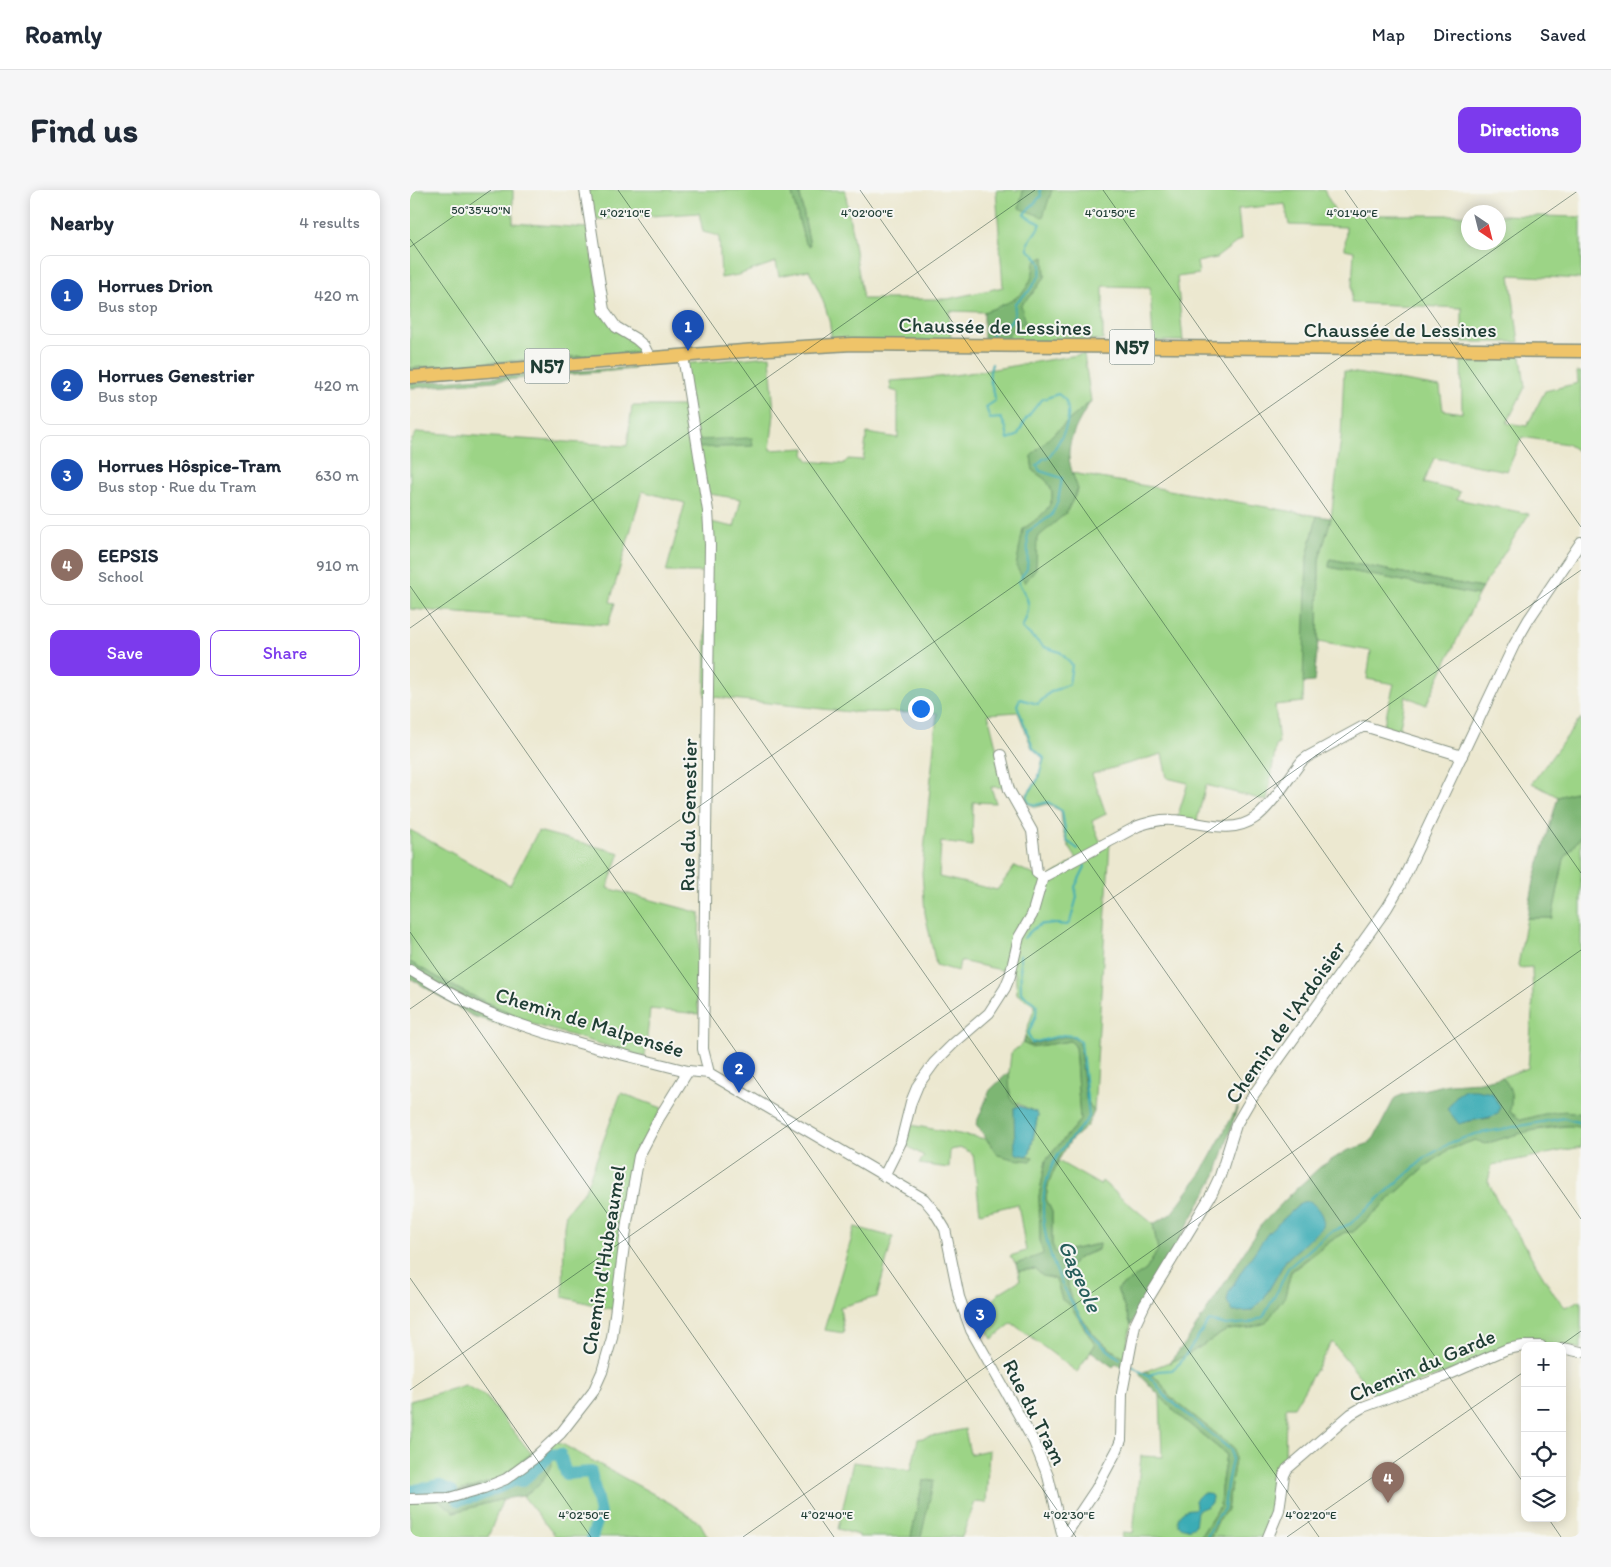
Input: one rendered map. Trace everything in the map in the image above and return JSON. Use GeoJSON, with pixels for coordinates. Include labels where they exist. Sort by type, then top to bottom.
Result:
{"type":"FeatureCollection","features":[{"type":"Feature","properties":{"kind":"main road","name":"Chaussée de Lessines"},"geometry":{"type":"LineString","coordinates":[[410,377],[852,344],[1581,351]]}},
{"type":"Feature","properties":{"kind":"street"},"geometry":{"type":"LineString","coordinates":[[584,190],[604,310],[616,327],[644,346],[650,358]]}},
{"type":"Feature","properties":{"kind":"street","name":"Rue du Genestier"},"geometry":{"type":"LineString","coordinates":[[683,356],[708,511],[710,545],[703,1049],[709,1074]]}},
{"type":"Feature","properties":{"kind":"street","name":"Chemin de l'Ardoisier"},"geometry":{"type":"LineString","coordinates":[[1064,1537],[1087,1505],[1119,1445],[1122,1425],[1122,1393],[1135,1325],[1145,1304],[1211,1195],[1220,1176],[1236,1125],[1267,1074],[1387,908],[1412,865],[1514,644],[1581,542]]}},
{"type":"Feature","properties":{"kind":"street"},"geometry":{"type":"LineString","coordinates":[[709,1074],[884,1176],[901,1142],[911,1102],[918,1085],[934,1063],[952,1044],[989,1013],[1005,988],[1010,976],[1019,937],[1032,915],[1043,877],[1138,826],[1152,822],[1171,820],[1225,827],[1249,822],[1261,813],[1302,761],[1364,726],[1462,756]]}},
{"type":"Feature","properties":{"kind":"street"},"geometry":{"type":"LineString","coordinates":[[1001,755],[1009,790],[1032,831],[1037,873],[1043,877]]}},
{"type":"Feature","properties":{"kind":"street","name":"Chemin de Malpensée"},"geometry":{"type":"LineString","coordinates":[[410,970],[473,1005],[498,1016],[565,1039],[688,1071],[709,1074]]}},
{"type":"Feature","properties":{"kind":"street","name":"Chemin d'Hubeaumel"},"geometry":{"type":"LineString","coordinates":[[410,1499],[449,1498],[484,1488],[506,1479],[528,1463],[561,1433],[593,1392],[602,1372],[612,1338],[627,1222],[638,1161],[652,1131],[688,1071]]}},
{"type":"Feature","properties":{"kind":"street","name":"Rue du Tram"},"geometry":{"type":"LineString","coordinates":[[884,1176],[924,1199],[941,1221],[948,1238],[959,1297],[971,1330],[1034,1442],[1048,1476],[1064,1537]]}},
{"type":"Feature","properties":{"kind":"street","name":"Chemin du Garde"},"geometry":{"type":"LineString","coordinates":[[1268,1537],[1276,1519],[1284,1475],[1287,1469],[1351,1414],[1370,1404],[1441,1378],[1507,1350],[1521,1346]]}},
{"type":"Feature","properties":{"kind":"street"},"geometry":{"type":"LineString","coordinates":[[1566,1349],[1581,1352]]}},
{"type":"Feature","properties":{"kind":"green space"},"geometry":{"type":"Polygon","coordinates":[[[410,190],[513,190],[513,223],[587,228],[602,311],[640,348],[639,352],[410,368],[410,190]]]}},
{"type":"Feature","properties":{"kind":"green space"},"geometry":{"type":"Polygon","coordinates":[[[581,190],[791,190],[805,243],[810,245],[799,190],[845,190],[863,299],[948,299],[1003,287],[996,190],[1324,190],[1337,215],[1461,215],[1461,250],[1506,250],[1506,215],[1581,217],[1581,279],[1510,275],[1519,342],[1462,342],[1462,308],[1351,303],[1354,251],[1345,249],[1346,227],[1289,225],[1285,204],[1238,209],[1241,239],[1216,258],[1197,262],[1199,274],[1177,277],[1183,341],[1153,341],[1150,287],[1103,286],[1103,340],[1008,342],[1009,333],[1021,305],[1045,277],[1044,257],[1034,262],[1034,275],[1026,289],[1011,302],[984,312],[949,311],[951,341],[831,340],[827,313],[809,270],[779,276],[776,262],[738,275],[721,278],[719,236],[703,232],[699,213],[586,220],[581,190]]]}},
{"type":"Feature","properties":{"kind":"green space"},"geometry":{"type":"Polygon","coordinates":[[[791,190],[799,190],[810,246],[805,243],[791,190]]]}},
{"type":"Feature","properties":{"kind":"green space"},"geometry":{"type":"Polygon","coordinates":[[[1023,190],[1052,190],[1043,217],[1019,208],[1023,190]]]}},
{"type":"Feature","properties":{"kind":"green space"},"geometry":{"type":"Polygon","coordinates":[[[1044,257],[1045,277],[1021,305],[1025,322],[1009,333],[1008,342],[984,342],[984,312],[1003,305],[1019,296],[1030,282],[1034,262],[1044,257]]]}},
{"type":"Feature","properties":{"kind":"green space"},"geometry":{"type":"Polygon","coordinates":[[[639,352],[638,356],[410,374],[410,368],[639,352]]]}},
{"type":"Feature","properties":{"kind":"green space"},"geometry":{"type":"Polygon","coordinates":[[[1084,354],[1091,401],[1031,456],[1033,471],[1048,483],[1052,491],[1052,498],[1046,510],[1023,529],[1036,568],[1036,538],[1066,513],[1078,490],[1072,473],[1317,516],[1307,557],[1303,702],[1275,705],[1279,744],[1276,745],[1267,801],[1206,785],[1196,824],[1176,821],[1188,783],[1167,778],[1162,754],[1092,774],[1106,814],[1092,821],[1100,841],[1110,842],[1094,1112],[1086,1099],[1079,1044],[1064,1037],[1030,1045],[1025,1036],[1035,1006],[1017,994],[1015,973],[960,961],[958,971],[936,965],[925,913],[922,873],[937,713],[850,712],[705,696],[707,572],[666,572],[685,503],[642,491],[610,602],[615,603],[608,625],[410,609],[410,443],[417,432],[627,446],[632,406],[689,406],[681,364],[770,356],[774,414],[770,450],[805,448],[804,454],[809,461],[843,464],[848,459],[863,460],[867,433],[898,438],[898,392],[891,390],[890,381],[963,374],[1084,354]],[[703,493],[706,521],[734,527],[741,499],[703,493]],[[1018,712],[988,714],[1006,787],[991,787],[996,803],[973,802],[972,846],[941,842],[939,877],[997,890],[1015,866],[1045,880],[1077,859],[1069,847],[1065,836],[1061,811],[1047,804],[1036,807],[1026,803],[1025,797],[1038,779],[1043,758],[1032,748],[1018,712]]]}},
{"type":"Feature","properties":{"kind":"green space"},"geometry":{"type":"Polygon","coordinates":[[[1461,355],[1521,356],[1525,387],[1507,423],[1527,426],[1545,391],[1578,383],[1577,372],[1581,372],[1581,453],[1567,444],[1522,437],[1507,471],[1434,458],[1424,483],[1460,492],[1457,499],[1529,514],[1482,588],[1330,559],[1329,567],[1478,595],[1426,705],[1406,696],[1398,737],[1382,732],[1394,684],[1367,679],[1371,651],[1318,642],[1319,560],[1331,518],[1341,438],[1344,371],[1440,387],[1443,410],[1462,413],[1461,355]]]}},
{"type":"Feature","properties":{"kind":"green space"},"geometry":{"type":"Polygon","coordinates":[[[634,367],[634,369],[411,388],[410,383],[634,367]]]}},
{"type":"Feature","properties":{"kind":"green space"},"geometry":{"type":"Polygon","coordinates":[[[1091,401],[1077,425],[1069,451],[1069,460],[1078,489],[1066,513],[1037,538],[1036,568],[1025,583],[1016,566],[1023,529],[1041,516],[1052,498],[1052,491],[1048,483],[1033,471],[1031,456],[1091,401]]]}},
{"type":"Feature","properties":{"kind":"green space"},"geometry":{"type":"Polygon","coordinates":[[[752,438],[753,446],[695,448],[694,440],[752,438]]]}},
{"type":"Feature","properties":{"kind":"green space"},"geometry":{"type":"Polygon","coordinates":[[[1317,516],[1331,518],[1319,560],[1318,642],[1314,682],[1303,683],[1307,557],[1317,516]]]}},
{"type":"Feature","properties":{"kind":"green space"},"geometry":{"type":"Polygon","coordinates":[[[1330,559],[1482,588],[1478,595],[1329,567],[1330,559]]]}},
{"type":"Feature","properties":{"kind":"green space"},"geometry":{"type":"Polygon","coordinates":[[[1581,718],[1581,790],[1558,797],[1532,783],[1581,718]]]}},
{"type":"Feature","properties":{"kind":"green space"},"geometry":{"type":"Polygon","coordinates":[[[1581,790],[1581,836],[1564,859],[1552,918],[1527,918],[1534,881],[1558,797],[1581,790]]]}},
{"type":"Feature","properties":{"kind":"green space"},"geometry":{"type":"Polygon","coordinates":[[[410,830],[510,885],[538,831],[620,853],[607,888],[700,913],[697,998],[699,1014],[650,1009],[645,1057],[529,1023],[464,992],[410,962],[410,830]]]}},
{"type":"Feature","properties":{"kind":"green space"},"geometry":{"type":"Polygon","coordinates":[[[1581,836],[1581,1115],[1568,1111],[1543,1114],[1521,1120],[1510,1112],[1511,1093],[1502,1077],[1528,1068],[1533,999],[1532,967],[1520,968],[1518,965],[1527,918],[1552,918],[1564,859],[1581,836]]]}},
{"type":"Feature","properties":{"kind":"green space"},"geometry":{"type":"Polygon","coordinates":[[[410,962],[464,992],[515,1015],[530,1024],[506,1021],[502,1025],[472,1016],[410,978],[410,962]]]}},
{"type":"Feature","properties":{"kind":"green space"},"geometry":{"type":"Polygon","coordinates":[[[1025,1036],[1030,1045],[1064,1037],[1074,1038],[1079,1044],[1086,1099],[1094,1112],[1087,1126],[1071,1140],[1058,1161],[1048,1185],[1046,1199],[1052,1212],[1052,1244],[1056,1253],[1099,1244],[1098,1249],[1074,1262],[1069,1271],[1068,1281],[1074,1304],[1080,1316],[1104,1344],[1124,1358],[1121,1367],[1116,1364],[1113,1367],[1091,1351],[1095,1345],[1070,1305],[1062,1300],[1056,1279],[1043,1276],[1035,1269],[1018,1271],[1016,1264],[1043,1254],[1040,1240],[1039,1196],[1046,1160],[1080,1120],[1075,1045],[1070,1041],[1031,1047],[1023,1043],[1025,1036]]]}},
{"type":"Feature","properties":{"kind":"green space"},"geometry":{"type":"Polygon","coordinates":[[[1070,1041],[1075,1045],[1080,1120],[1046,1160],[1039,1196],[1040,1240],[1044,1254],[1016,1264],[1010,1256],[1026,1251],[1018,1204],[980,1213],[973,1154],[962,1148],[950,1150],[949,1168],[919,1164],[924,1156],[904,1144],[911,1125],[986,1139],[998,1155],[1033,1157],[1027,1156],[1030,1153],[1038,1115],[1010,1099],[1009,1072],[1011,1053],[1023,1043],[1031,1047],[1070,1041]]]}},
{"type":"Feature","properties":{"kind":"green space"},"geometry":{"type":"Polygon","coordinates":[[[1009,1072],[1010,1098],[1019,1106],[1014,1108],[1017,1154],[1033,1157],[1031,1161],[998,1155],[976,1124],[990,1090],[1009,1072]]]}},
{"type":"Feature","properties":{"kind":"green space"},"geometry":{"type":"Polygon","coordinates":[[[1502,1077],[1511,1093],[1510,1112],[1521,1120],[1568,1111],[1581,1115],[1581,1128],[1560,1126],[1547,1128],[1485,1144],[1475,1140],[1448,1150],[1426,1166],[1353,1232],[1345,1232],[1335,1238],[1291,1271],[1285,1296],[1266,1323],[1249,1328],[1227,1330],[1187,1355],[1169,1363],[1186,1342],[1260,1226],[1320,1167],[1346,1151],[1367,1144],[1374,1138],[1395,1098],[1404,1094],[1449,1084],[1480,1082],[1502,1077]],[[1500,1107],[1464,1122],[1490,1118],[1500,1107]],[[1301,1202],[1258,1248],[1238,1276],[1227,1301],[1251,1311],[1263,1300],[1286,1260],[1323,1227],[1301,1202]]]}},
{"type":"Feature","properties":{"kind":"green space"},"geometry":{"type":"Polygon","coordinates":[[[621,1093],[662,1108],[637,1157],[615,1310],[563,1297],[564,1226],[566,1213],[585,1190],[621,1093]]]}},
{"type":"Feature","properties":{"kind":"green space"},"geometry":{"type":"Polygon","coordinates":[[[1238,1106],[1216,1175],[1131,1325],[1117,1289],[1146,1270],[1158,1250],[1153,1224],[1171,1214],[1202,1172],[1238,1106]]]}},
{"type":"Feature","properties":{"kind":"green space"},"geometry":{"type":"Polygon","coordinates":[[[1573,1125],[1581,1128],[1581,1147],[1492,1165],[1488,1181],[1498,1202],[1554,1294],[1565,1307],[1581,1300],[1581,1349],[1566,1346],[1566,1342],[1521,1342],[1440,1375],[1376,1397],[1332,1342],[1294,1407],[1286,1407],[1285,1459],[1278,1476],[1272,1518],[1265,1537],[1211,1537],[1218,1521],[1227,1510],[1235,1459],[1234,1448],[1169,1396],[1160,1381],[1146,1371],[1187,1355],[1227,1330],[1249,1328],[1285,1296],[1291,1272],[1335,1238],[1345,1232],[1353,1232],[1426,1166],[1448,1150],[1475,1140],[1485,1144],[1523,1132],[1573,1125]]]}},
{"type":"Feature","properties":{"kind":"green space"},"geometry":{"type":"Polygon","coordinates":[[[1058,1161],[1100,1185],[1102,1181],[1153,1224],[1158,1250],[1146,1270],[1117,1289],[1131,1325],[1124,1358],[1095,1335],[1080,1316],[1070,1292],[1069,1271],[1074,1262],[1082,1256],[1098,1250],[1099,1244],[1055,1253],[1052,1244],[1052,1212],[1046,1199],[1048,1185],[1058,1161]]]}},
{"type":"Feature","properties":{"kind":"green space"},"geometry":{"type":"Polygon","coordinates":[[[855,1227],[893,1237],[877,1297],[840,1307],[844,1333],[824,1330],[855,1227]]]}},
{"type":"Feature","properties":{"kind":"green space"},"geometry":{"type":"Polygon","coordinates":[[[1035,1269],[1043,1276],[1056,1279],[1062,1299],[1070,1304],[1095,1345],[1077,1372],[1012,1323],[992,1339],[979,1316],[999,1293],[1020,1280],[1018,1271],[1035,1269]]]}},
{"type":"Feature","properties":{"kind":"green space"},"geometry":{"type":"Polygon","coordinates":[[[1146,1371],[1160,1381],[1169,1396],[1234,1448],[1235,1459],[1227,1510],[1218,1521],[1211,1537],[1200,1537],[1220,1506],[1226,1454],[1178,1415],[1139,1374],[1146,1371]]]}},
{"type":"Feature","properties":{"kind":"green space"},"geometry":{"type":"Polygon","coordinates":[[[465,1385],[484,1395],[532,1454],[500,1478],[481,1485],[451,1493],[428,1491],[455,1512],[503,1499],[488,1537],[410,1537],[410,1401],[465,1385]]]}},
{"type":"Feature","properties":{"kind":"green space"},"geometry":{"type":"Polygon","coordinates":[[[1160,1395],[1178,1415],[1226,1454],[1220,1506],[1200,1537],[1122,1537],[1123,1532],[1133,1533],[1141,1456],[1162,1457],[1160,1395]]]}},
{"type":"Feature","properties":{"kind":"green space"},"geometry":{"type":"Polygon","coordinates":[[[965,1429],[970,1454],[989,1450],[986,1503],[975,1502],[962,1537],[921,1537],[933,1480],[923,1481],[911,1537],[859,1537],[859,1535],[838,1529],[853,1462],[911,1470],[918,1439],[965,1429]]]}},
{"type":"Feature","properties":{"kind":"green space"},"geometry":{"type":"Polygon","coordinates":[[[551,1438],[670,1503],[700,1523],[708,1537],[556,1537],[523,1496],[539,1485],[551,1438]]]}},
{"type":"Feature","properties":{"kind":"green space"},"geometry":{"type":"Polygon","coordinates":[[[551,1438],[552,1466],[539,1485],[523,1496],[503,1499],[454,1512],[427,1491],[451,1493],[464,1491],[500,1478],[551,1438]]]}},
{"type":"Feature","properties":{"kind":"green space"},"geometry":{"type":"Polygon","coordinates":[[[934,1480],[921,1537],[911,1537],[923,1481],[934,1480]]]}},
{"type":"Feature","properties":{"kind":"water"},"geometry":{"type":"Polygon","coordinates":[[[1465,1090],[1492,1093],[1500,1107],[1498,1114],[1459,1124],[1447,1109],[1457,1095],[1465,1090]]]}},
{"type":"Feature","properties":{"kind":"water"},"geometry":{"type":"Polygon","coordinates":[[[1019,1106],[1036,1112],[1038,1115],[1030,1153],[1027,1156],[1015,1152],[1014,1108],[1019,1106]]]}},
{"type":"Feature","properties":{"kind":"water"},"geometry":{"type":"Polygon","coordinates":[[[1310,1201],[1320,1212],[1323,1219],[1323,1227],[1286,1260],[1263,1300],[1251,1311],[1233,1312],[1227,1301],[1229,1292],[1244,1267],[1268,1233],[1302,1202],[1310,1201]]]}},
{"type":"Feature","properties":{"kind":"water"},"geometry":{"type":"Polygon","coordinates":[[[1202,1493],[1208,1493],[1212,1496],[1211,1503],[1197,1511],[1195,1526],[1183,1528],[1179,1525],[1179,1517],[1187,1510],[1196,1507],[1195,1500],[1202,1493]]]}},
{"type":"Feature","properties":{"kind":"waterway","name":"Gageole"},"geometry":{"type":"LineString","coordinates":[[992,339],[993,329],[1008,324],[1014,317],[1015,303],[1029,291],[1040,275],[1041,264],[1034,254],[1028,250],[1028,243],[1041,224],[1024,214],[1041,196],[1040,190]]}},
{"type":"Feature","properties":{"kind":"waterway","name":"Gageole"},"geometry":{"type":"LineString","coordinates":[[992,364],[990,380],[995,401],[986,407],[990,419],[1001,418],[1006,428],[1008,439],[1017,436],[1026,419],[1041,400],[1058,394],[1063,398],[1068,409],[1067,424],[1061,438],[1049,457],[1043,459],[1037,466],[1040,471],[1062,478],[1058,501],[1051,516],[1027,532],[1027,569],[1018,582],[1028,604],[1022,628],[1044,647],[1060,652],[1072,665],[1069,684],[1049,693],[1038,704],[1020,699],[1017,705],[1033,748],[1044,758],[1038,779],[1026,797],[1029,803],[1036,805],[1048,802],[1062,811],[1067,841],[1078,849]]}},
{"type":"Feature","properties":{"kind":"waterway","name":"Gageole"},"geometry":{"type":"LineString","coordinates":[[1024,938],[1039,925],[1048,923],[1067,925],[1070,922],[1077,897],[1075,887],[1085,867],[1082,859]]}},
{"type":"Feature","properties":{"kind":"waterway","name":"Gageole"},"geometry":{"type":"LineString","coordinates":[[1020,955],[1021,993],[1037,1005],[1036,1015],[1028,1034],[1032,1043],[1063,1035],[1074,1036],[1081,1042],[1089,1117],[1066,1144],[1054,1162],[1047,1180],[1043,1200],[1046,1239],[1059,1277],[1087,1329],[1099,1343],[1120,1359]]}},
{"type":"Feature","properties":{"kind":"waterway"},"geometry":{"type":"LineString","coordinates":[[1148,1376],[1158,1371],[1172,1370],[1180,1363],[1209,1321],[1226,1325],[1249,1323],[1263,1317],[1288,1268],[1330,1232],[1350,1224],[1426,1157],[1452,1142],[1475,1134],[1564,1118],[1581,1123]]}},
{"type":"Feature","properties":{"kind":"waterway","name":"Gageole"},"geometry":{"type":"LineString","coordinates":[[1132,1366],[1153,1380],[1166,1397],[1231,1450],[1232,1459],[1224,1509],[1216,1519],[1207,1537]]}},
{"type":"Feature","properties":{"kind":"waterway"},"geometry":{"type":"LineString","coordinates":[[458,1500],[478,1496],[514,1481],[522,1481],[551,1455],[560,1454],[566,1474],[591,1472],[600,1513],[592,1537]]}},
{"type":"Feature","properties":{"kind":"waterway"},"geometry":{"type":"LineString","coordinates":[[410,1491],[438,1485],[452,1491]]}},
{"type":"Feature","properties":{"kind":"place","name":"Horrues Drion"},"geometry":{"type":"Point","coordinates":[688,351]}},
{"type":"Feature","properties":{"kind":"place","name":"Horrues Genestrier"},"geometry":{"type":"Point","coordinates":[739,1093]}},
{"type":"Feature","properties":{"kind":"place","name":"Horrues Hôspice-Tram"},"geometry":{"type":"Point","coordinates":[980,1339]}},
{"type":"Feature","properties":{"kind":"place","name":"EEPSIS"},"geometry":{"type":"Point","coordinates":[1388,1503]}}]}
